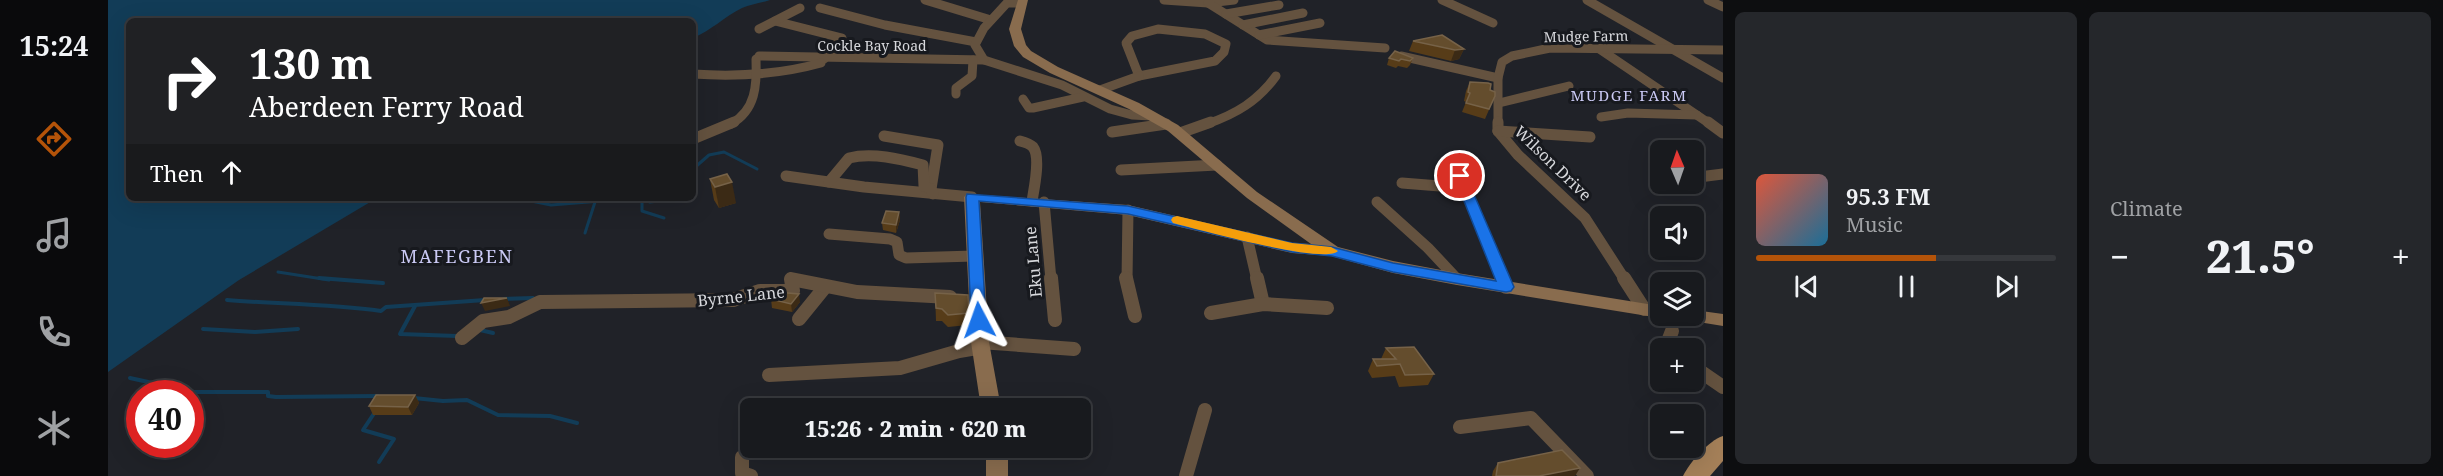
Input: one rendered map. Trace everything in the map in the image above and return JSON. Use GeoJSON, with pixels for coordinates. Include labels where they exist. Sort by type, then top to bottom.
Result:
{"type":"FeatureCollection","features":[{"type":"Feature","properties":{"kind":"main road"},"geometry":{"type":"LineString","coordinates":[[1023,1],[1015,29],[1020,46],[1039,62],[1100,90],[1173,128],[1252,195],[1332,251]]}},
{"type":"Feature","properties":{"kind":"main road"},"geometry":{"type":"LineString","coordinates":[[989,398],[981,345],[972,197],[1128,210],[1305,250],[1332,251],[1393,267],[1650,310]]}},
{"type":"Feature","properties":{"kind":"main road"},"geometry":{"type":"LineString","coordinates":[[1704,317],[1723,320]]}},
{"type":"Feature","properties":{"kind":"main road"},"geometry":{"type":"LineString","coordinates":[[1695,476],[1723,445]]}},
{"type":"Feature","properties":{"kind":"main road"},"geometry":{"type":"LineString","coordinates":[[997,458],[997,476]]}},
{"type":"Feature","properties":{"kind":"street"},"geometry":{"type":"LineString","coordinates":[[925,0],[991,20]]}},
{"type":"Feature","properties":{"kind":"street"},"geometry":{"type":"LineString","coordinates":[[1164,0],[1208,3],[1234,0]]}},
{"type":"Feature","properties":{"kind":"street"},"geometry":{"type":"LineString","coordinates":[[1442,0],[1493,23]]}},
{"type":"Feature","properties":{"kind":"street"},"geometry":{"type":"LineString","coordinates":[[1587,0],[1723,78]]}},
{"type":"Feature","properties":{"kind":"street"},"geometry":{"type":"LineString","coordinates":[[1708,0],[1723,7]]}},
{"type":"Feature","properties":{"kind":"street"},"geometry":{"type":"LineString","coordinates":[[984,60],[978,52],[976,42],[991,20],[1007,3],[1023,1]]}},
{"type":"Feature","properties":{"kind":"street"},"geometry":{"type":"LineString","coordinates":[[1208,3],[1267,40],[1385,48]]}},
{"type":"Feature","properties":{"kind":"street"},"geometry":{"type":"LineString","coordinates":[[1226,15],[1279,5]]}},
{"type":"Feature","properties":{"kind":"street"},"geometry":{"type":"LineString","coordinates":[[759,29],[800,8]]}},
{"type":"Feature","properties":{"kind":"street"},"geometry":{"type":"LineString","coordinates":[[820,8],[885,25],[976,42]]}},
{"type":"Feature","properties":{"kind":"street"},"geometry":{"type":"LineString","coordinates":[[1243,25],[1303,13]]}},
{"type":"Feature","properties":{"kind":"street"},"geometry":{"type":"LineString","coordinates":[[776,21],[842,38],[824,59]]}},
{"type":"Feature","properties":{"kind":"street"},"geometry":{"type":"LineString","coordinates":[[1259,35],[1320,23]]}},
{"type":"Feature","properties":{"kind":"street"},"geometry":{"type":"LineString","coordinates":[[1100,90],[1139,76],[1215,61],[1224,52],[1226,44],[1218,37],[1199,32],[1161,29],[1138,31],[1132,34],[1126,43],[1139,76]]}},
{"type":"Feature","properties":{"kind":"street","name":"Mudge Farm"},"geometry":{"type":"LineString","coordinates":[[1498,78],[1502,62],[1512,56],[1550,48],[1723,50]]}},
{"type":"Feature","properties":{"kind":"street"},"geometry":{"type":"LineString","coordinates":[[1598,48],[1723,133]]}},
{"type":"Feature","properties":{"kind":"street","name":"Cockle Bay Road"},"geometry":{"type":"LineString","coordinates":[[758,76],[757,58],[877,57],[984,60],[1062,85],[1083,97],[1123,113],[1152,116]]}},
{"type":"Feature","properties":{"kind":"street"},"geometry":{"type":"LineString","coordinates":[[1401,57],[1498,78],[1498,131],[1590,137]]}},
{"type":"Feature","properties":{"kind":"street"},"geometry":{"type":"LineString","coordinates":[[696,74],[758,76],[795,70],[836,58]]}},
{"type":"Feature","properties":{"kind":"street"},"geometry":{"type":"LineString","coordinates":[[956,94],[958,85],[972,76],[973,60]]}},
{"type":"Feature","properties":{"kind":"street"},"geometry":{"type":"LineString","coordinates":[[696,138],[732,125],[739,119],[751,106],[758,76]]}},
{"type":"Feature","properties":{"kind":"street"},"geometry":{"type":"LineString","coordinates":[[1112,132],[1173,128],[1224,117],[1254,103],[1263,95],[1276,76]]}},
{"type":"Feature","properties":{"kind":"street"},"geometry":{"type":"LineString","coordinates":[[1499,103],[1569,86]]}},
{"type":"Feature","properties":{"kind":"street"},"geometry":{"type":"LineString","coordinates":[[1023,99],[1029,108],[1033,108],[1083,97]]}},
{"type":"Feature","properties":{"kind":"street"},"geometry":{"type":"LineString","coordinates":[[1600,117],[1628,113],[1697,116]]}},
{"type":"Feature","properties":{"kind":"street","name":"Wilson Drive"},"geometry":{"type":"LineString","coordinates":[[1498,131],[1521,159],[1574,205],[1650,307]]}},
{"type":"Feature","properties":{"kind":"street"},"geometry":{"type":"LineString","coordinates":[[884,136],[938,145],[932,192]]}},
{"type":"Feature","properties":{"kind":"street","name":"Eku Lane"},"geometry":{"type":"LineString","coordinates":[[1020,141],[1030,145],[1034,150],[1038,201],[1055,320]]}},
{"type":"Feature","properties":{"kind":"street"},"geometry":{"type":"LineString","coordinates":[[829,182],[849,158],[860,156],[922,165],[924,186],[932,192]]}},
{"type":"Feature","properties":{"kind":"street"},"geometry":{"type":"LineString","coordinates":[[1121,170],[1217,165]]}},
{"type":"Feature","properties":{"kind":"street"},"geometry":{"type":"LineString","coordinates":[[1704,176],[1723,174]]}},
{"type":"Feature","properties":{"kind":"street"},"geometry":{"type":"LineString","coordinates":[[786,176],[972,197]]}},
{"type":"Feature","properties":{"kind":"street"},"geometry":{"type":"LineString","coordinates":[[1460,176],[1506,287]]}},
{"type":"Feature","properties":{"kind":"street"},"geometry":{"type":"LineString","coordinates":[[1402,183],[1465,188]]}},
{"type":"Feature","properties":{"kind":"street"},"geometry":{"type":"LineString","coordinates":[[1377,202],[1428,248],[1457,279]]}},
{"type":"Feature","properties":{"kind":"street"},"geometry":{"type":"LineString","coordinates":[[1128,210],[1126,277],[1135,316]]}},
{"type":"Feature","properties":{"kind":"street"},"geometry":{"type":"LineString","coordinates":[[829,234],[890,239],[897,242],[900,255],[906,258],[974,256]]}},
{"type":"Feature","properties":{"kind":"street"},"geometry":{"type":"LineString","coordinates":[[1247,237],[1263,304]]}},
{"type":"Feature","properties":{"kind":"street","name":"Byrne Lane"},"geometry":{"type":"LineString","coordinates":[[462,338],[483,321],[509,317],[540,302],[733,300],[745,298],[760,291],[793,291],[791,279],[825,287],[884,295],[977,298]]}},
{"type":"Feature","properties":{"kind":"street"},"geometry":{"type":"LineString","coordinates":[[799,319],[825,287]]}},
{"type":"Feature","properties":{"kind":"street"},"geometry":{"type":"LineString","coordinates":[[1211,313],[1263,304],[1327,308]]}},
{"type":"Feature","properties":{"kind":"street"},"geometry":{"type":"LineString","coordinates":[[1669,338],[1672,331]]}},
{"type":"Feature","properties":{"kind":"street"},"geometry":{"type":"LineString","coordinates":[[769,375],[900,368],[981,345],[1074,349]]}},
{"type":"Feature","properties":{"kind":"street"},"geometry":{"type":"LineString","coordinates":[[1704,374],[1723,387]]}},
{"type":"Feature","properties":{"kind":"street"},"geometry":{"type":"LineString","coordinates":[[1186,476],[1205,410]]}},
{"type":"Feature","properties":{"kind":"street"},"geometry":{"type":"LineString","coordinates":[[1460,427],[1531,418],[1587,476]]}},
{"type":"Feature","properties":{"kind":"street"},"geometry":{"type":"LineString","coordinates":[[742,458],[742,473],[751,476]]}},
{"type":"Feature","properties":{"kind":"water"},"geometry":{"type":"Polygon","coordinates":[[[108,0],[770,0],[742,8],[696,36],[696,18],[126,18],[126,201],[372,201],[239,280],[108,372],[108,0]]]}},
{"type":"Feature","properties":{"kind":"building"},"geometry":{"type":"Polygon","coordinates":[[[1442,35],[1464,49],[1455,50],[1413,41],[1442,35]]]}},
{"type":"Feature","properties":{"kind":"building"},"geometry":{"type":"Polygon","coordinates":[[[1395,51],[1413,58],[1410,61],[1401,59],[1399,61],[1389,58],[1395,51]]]}},
{"type":"Feature","properties":{"kind":"building"},"geometry":{"type":"Polygon","coordinates":[[[1470,82],[1491,84],[1490,90],[1495,92],[1495,96],[1489,109],[1466,103],[1470,93],[1468,92],[1470,82]]]}},
{"type":"Feature","properties":{"kind":"building"},"geometry":{"type":"Polygon","coordinates":[[[727,174],[732,182],[715,187],[710,179],[727,174]]]}},
{"type":"Feature","properties":{"kind":"building"},"geometry":{"type":"Polygon","coordinates":[[[886,211],[899,212],[896,225],[882,223],[886,211]]]}},
{"type":"Feature","properties":{"kind":"building"},"geometry":{"type":"Polygon","coordinates":[[[776,292],[799,294],[791,304],[771,299],[776,292]]]}},
{"type":"Feature","properties":{"kind":"building"},"geometry":{"type":"Polygon","coordinates":[[[935,293],[968,295],[969,313],[948,315],[942,309],[936,308],[935,293]]]}},
{"type":"Feature","properties":{"kind":"building"},"geometry":{"type":"Polygon","coordinates":[[[484,298],[507,298],[481,303],[484,298]]]}},
{"type":"Feature","properties":{"kind":"building"},"geometry":{"type":"Polygon","coordinates":[[[1414,347],[1434,374],[1405,375],[1400,364],[1377,366],[1373,359],[1396,359],[1386,348],[1414,347]]]}},
{"type":"Feature","properties":{"kind":"building"},"geometry":{"type":"Polygon","coordinates":[[[376,395],[415,395],[408,407],[369,406],[376,395]]]}},
{"type":"Feature","properties":{"kind":"building"},"geometry":{"type":"Polygon","coordinates":[[[1562,450],[1580,468],[1539,476],[1496,476],[1498,463],[1562,450]]]}},
{"type":"Feature","properties":{"kind":"waterway"},"geometry":{"type":"LineString","coordinates":[[696,166],[709,155],[724,152],[757,169]]}},
{"type":"Feature","properties":{"kind":"waterway"},"geometry":{"type":"LineString","coordinates":[[531,201],[551,205],[601,201]]}},
{"type":"Feature","properties":{"kind":"waterway"},"geometry":{"type":"LineString","coordinates":[[642,201],[642,211],[664,218]]}},
{"type":"Feature","properties":{"kind":"waterway"},"geometry":{"type":"LineString","coordinates":[[648,201],[659,201]]}},
{"type":"Feature","properties":{"kind":"waterway"},"geometry":{"type":"LineString","coordinates":[[585,233],[595,202]]}},
{"type":"Feature","properties":{"kind":"waterway"},"geometry":{"type":"LineString","coordinates":[[278,272],[329,280]]}},
{"type":"Feature","properties":{"kind":"waterway"},"geometry":{"type":"LineString","coordinates":[[319,278],[383,283]]}},
{"type":"Feature","properties":{"kind":"waterway"},"geometry":{"type":"LineString","coordinates":[[504,299],[533,298]]}},
{"type":"Feature","properties":{"kind":"waterway"},"geometry":{"type":"LineString","coordinates":[[227,300],[323,305],[381,311],[386,307],[485,300]]}},
{"type":"Feature","properties":{"kind":"waterway"},"geometry":{"type":"LineString","coordinates":[[415,306],[400,334],[457,336]]}},
{"type":"Feature","properties":{"kind":"waterway"},"geometry":{"type":"LineString","coordinates":[[203,329],[255,332],[298,329]]}},
{"type":"Feature","properties":{"kind":"waterway"},"geometry":{"type":"LineString","coordinates":[[480,330],[493,333]]}},
{"type":"Feature","properties":{"kind":"waterway"},"geometry":{"type":"LineString","coordinates":[[130,378],[194,392],[268,392],[268,396],[276,397],[378,396]]}},
{"type":"Feature","properties":{"kind":"waterway"},"geometry":{"type":"LineString","coordinates":[[414,398],[443,401],[467,400],[498,415],[550,416],[577,423]]}},
{"type":"Feature","properties":{"kind":"waterway"},"geometry":{"type":"LineString","coordinates":[[375,412],[363,430],[394,439],[379,462]]}},
{"type":"Feature","properties":{"kind":"slow traffic"},"geometry":{"type":"LineString","coordinates":[[1177,220],[1292,248],[1318,252],[1331,251]]}},
{"type":"Feature","properties":{"kind":"district","name":"MUDGE FARM"},"geometry":{"type":"Point","coordinates":[1629,95]}},
{"type":"Feature","properties":{"kind":"district","name":"MAFEGBEN"},"geometry":{"type":"Point","coordinates":[457,256]}},
{"type":"Feature","properties":{"kind":"route"},"geometry":{"type":"LineString","coordinates":[[979,320],[972,197],[1128,210],[1162,216],[1292,248],[1318,252],[1332,251],[1393,267],[1506,287],[1460,176]]}}]}
